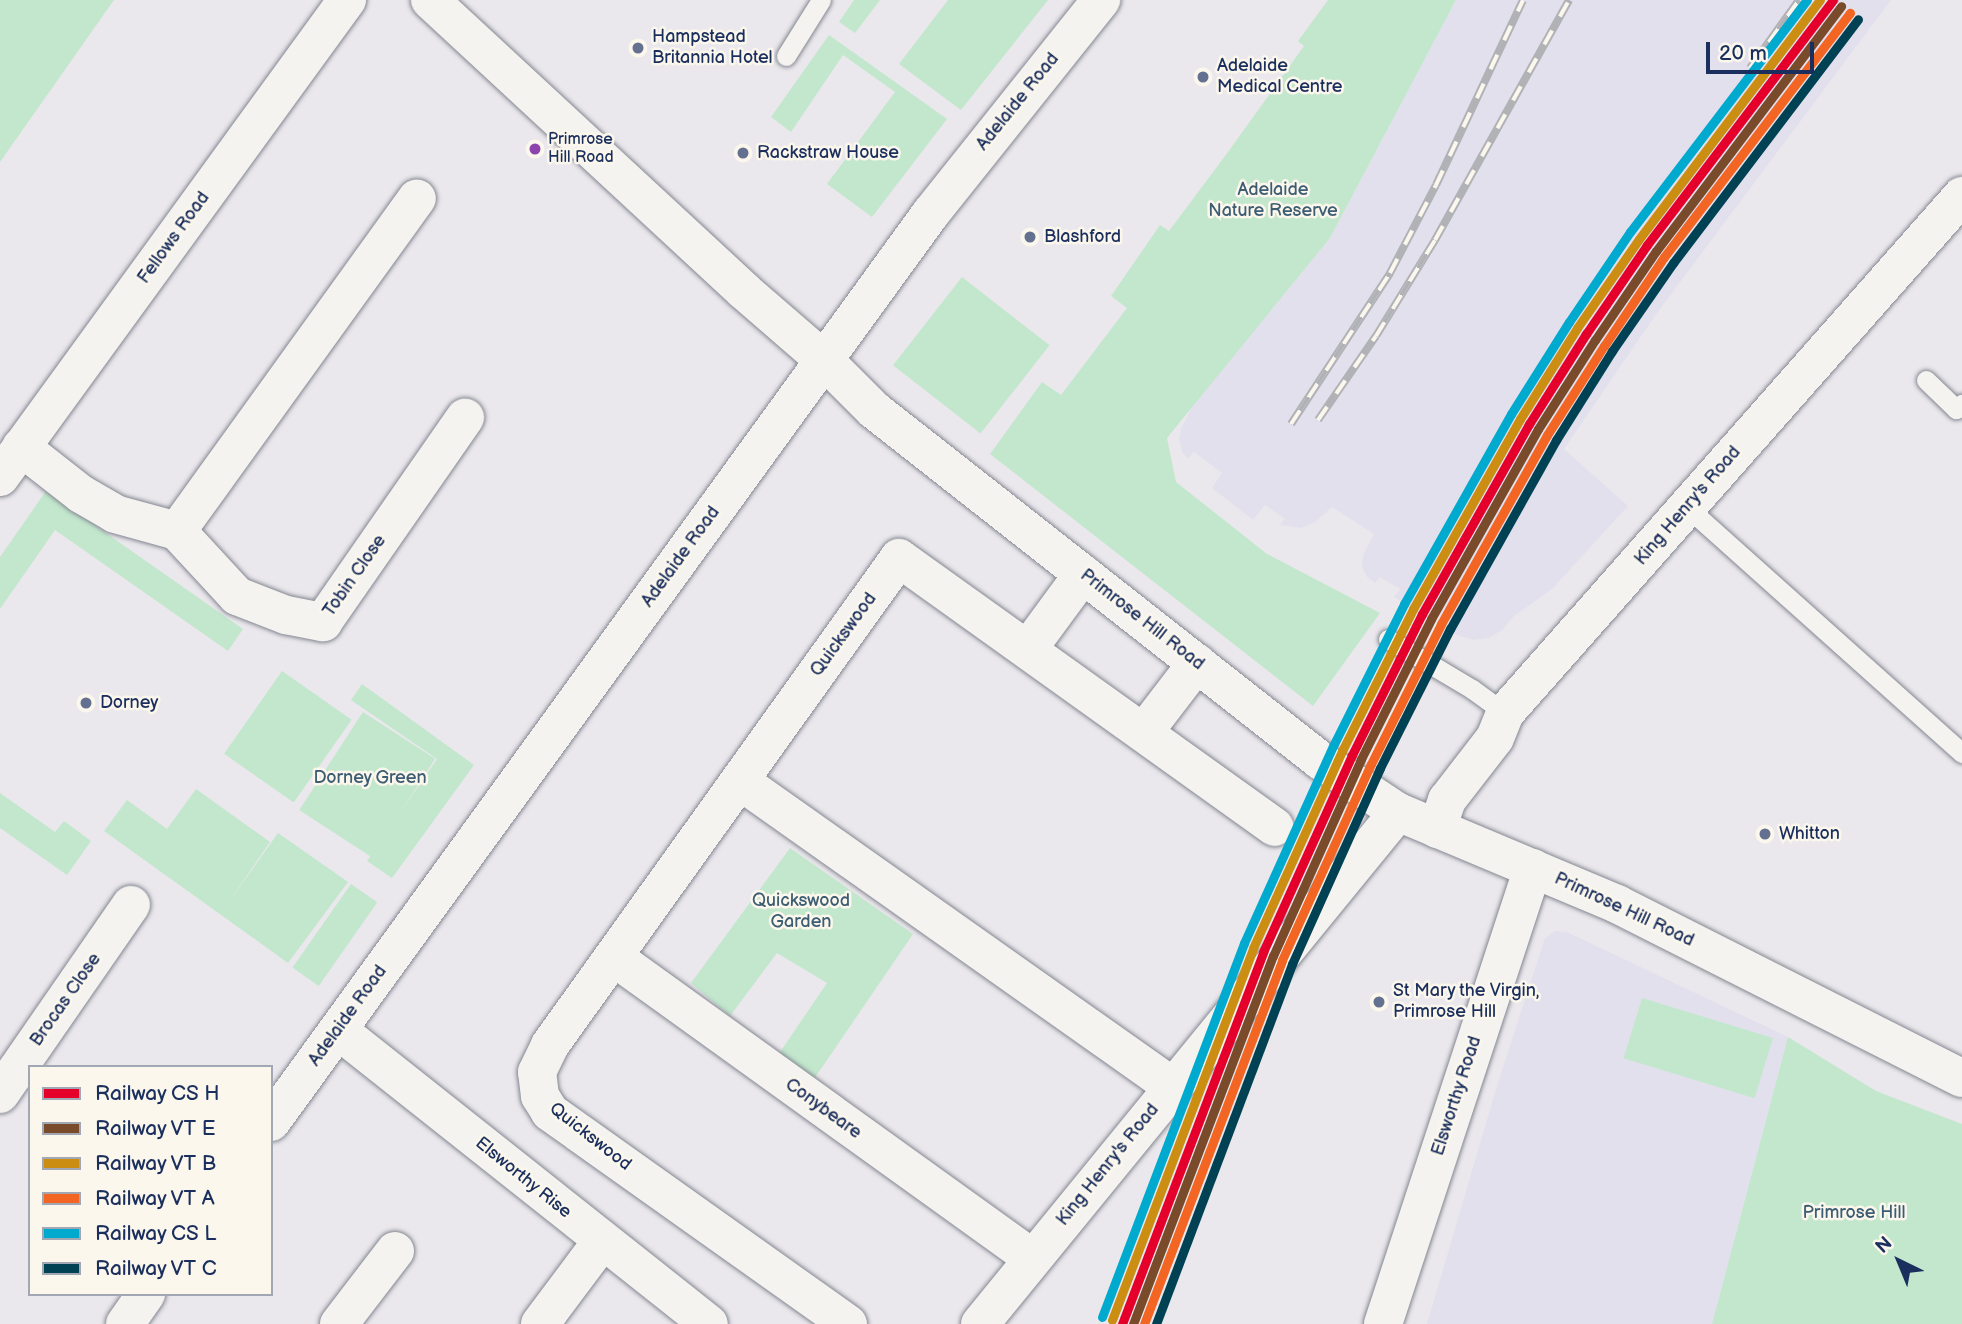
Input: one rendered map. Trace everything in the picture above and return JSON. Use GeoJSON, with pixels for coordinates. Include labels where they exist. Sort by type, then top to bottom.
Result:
{"type":"FeatureCollection","features":[{"type":"Feature","properties":{"kind":"street","name":"Fellows Road"},"geometry":{"type":"LineString","coordinates":[[10,462],[347,0]]}},
{"type":"Feature","properties":{"kind":"street","name":"Primrose Hill Road"},"geometry":{"type":"LineString","coordinates":[[430,0],[743,290],[825,361],[874,410],[1321,761],[1398,812],[1617,904],[1962,1078]]}},
{"type":"Feature","properties":{"kind":"street","name":"Adelaide Road"},"geometry":{"type":"LineString","coordinates":[[273,1119],[985,143],[1101,0]]}},
{"type":"Feature","properties":{"kind":"street","name":"King Henry's Road"},"geometry":{"type":"LineString","coordinates":[[1437,829],[1447,800],[1495,738],[1504,713],[1962,196]]}},
{"type":"Feature","properties":{"kind":"street"},"geometry":{"type":"LineString","coordinates":[[10,462],[81,494],[115,514],[177,531],[417,198]]}},
{"type":"Feature","properties":{"kind":"street","name":"Tobin Close"},"geometry":{"type":"LineString","coordinates":[[177,531],[237,596],[286,615],[323,622],[465,418]]}},
{"type":"Feature","properties":{"kind":"street","name":"Quickswood"},"geometry":{"type":"LineString","coordinates":[[848,1324],[550,1112],[540,1096],[537,1072],[546,1054],[900,558],[1028,649]]}},
{"type":"Feature","properties":{"kind":"street"},"geometry":{"type":"LineString","coordinates":[[1083,574],[1028,649],[1275,827]]}},
{"type":"Feature","properties":{"kind":"street"},"geometry":{"type":"LineString","coordinates":[[1144,733],[1197,663]]}},
{"type":"Feature","properties":{"kind":"street"},"geometry":{"type":"LineString","coordinates":[[740,781],[1173,1087]]}},
{"type":"Feature","properties":{"kind":"street","name":"King Henry's Road"},"geometry":{"type":"LineString","coordinates":[[979,1324],[1398,812]]}},
{"type":"Feature","properties":{"kind":"street","name":"Elsworthy Road"},"geometry":{"type":"LineString","coordinates":[[1383,1324],[1533,868]]}},
{"type":"Feature","properties":{"kind":"street","name":"Brocas Close"},"geometry":{"type":"LineString","coordinates":[[0,1094],[131,905]]}},
{"type":"Feature","properties":{"kind":"street","name":"Conybeare"},"geometry":{"type":"LineString","coordinates":[[615,958],[1032,1258]]}},
{"type":"Feature","properties":{"kind":"street","name":"Elsworthy Rise"},"geometry":{"type":"LineString","coordinates":[[338,1031],[709,1324]]}},
{"type":"Feature","properties":{"kind":"street"},"geometry":{"type":"LineString","coordinates":[[540,1324],[602,1241]]}},
{"type":"Feature","properties":{"kind":"street"},"geometry":{"type":"LineString","coordinates":[[339,1324],[395,1251]]}},
{"type":"Feature","properties":{"kind":"street"},"geometry":{"type":"LineString","coordinates":[[125,1324],[145,1296]]}},
{"type":"Feature","properties":{"kind":"lane"},"geometry":{"type":"LineString","coordinates":[[786,56],[821,0]]}},
{"type":"Feature","properties":{"kind":"lane"},"geometry":{"type":"LineString","coordinates":[[1926,380],[1956,409],[1962,404]]}},
{"type":"Feature","properties":{"kind":"lane"},"geometry":{"type":"LineString","coordinates":[[1688,508],[1962,753]]}},
{"type":"Feature","properties":{"kind":"lane"},"geometry":{"type":"LineString","coordinates":[[1388,639],[1472,689],[1504,713]]}},
{"type":"Feature","properties":{"kind":"shaded area"},"geometry":{"type":"Polygon","coordinates":[[[1456,0],[1891,0],[1657,313],[1564,449],[1628,506],[1552,589],[1514,616],[1502,630],[1489,638],[1473,640],[1454,634],[1457,627],[1439,615],[1434,622],[1394,597],[1400,589],[1380,577],[1375,583],[1367,577],[1362,567],[1363,555],[1374,534],[1332,507],[1315,522],[1301,528],[1280,525],[1285,519],[1265,505],[1253,520],[1212,488],[1222,473],[1194,452],[1188,459],[1182,452],[1179,439],[1193,404],[1330,238],[1456,0]]]}},
{"type":"Feature","properties":{"kind":"shaded area"},"geometry":{"type":"Polygon","coordinates":[[[1555,931],[1567,932],[1788,1037],[1712,1324],[1427,1324],[1496,1089],[1545,938],[1555,931]]]}},
{"type":"Feature","properties":{"kind":"green space"},"geometry":{"type":"Polygon","coordinates":[[[0,0],[114,0],[0,162],[0,0]]]}},
{"type":"Feature","properties":{"kind":"green space"},"geometry":{"type":"Polygon","coordinates":[[[854,0],[880,0],[855,33],[839,22],[854,0]]]}},
{"type":"Feature","properties":{"kind":"green space"},"geometry":{"type":"Polygon","coordinates":[[[948,0],[1048,0],[961,110],[899,64],[948,0]]]}},
{"type":"Feature","properties":{"kind":"green space","name":"Adelaide Nature Reserve"},"geometry":{"type":"Polygon","coordinates":[[[1328,0],[1456,0],[1330,238],[1167,438],[1176,482],[1267,554],[1380,613],[1313,706],[990,454],[1042,382],[1061,395],[1127,308],[1111,296],[1160,225],[1169,231],[1228,152],[1304,46],[1298,41],[1328,0]]]}},
{"type":"Feature","properties":{"kind":"green space"},"geometry":{"type":"Polygon","coordinates":[[[829,35],[947,119],[872,217],[827,184],[895,92],[843,55],[791,132],[771,117],[829,35]]]}},
{"type":"Feature","properties":{"kind":"green space"},"geometry":{"type":"Polygon","coordinates":[[[962,277],[1049,345],[981,434],[893,365],[962,277]]]}},
{"type":"Feature","properties":{"kind":"green space"},"geometry":{"type":"Polygon","coordinates":[[[46,491],[243,629],[228,651],[55,530],[0,609],[0,557],[46,491]]]}},
{"type":"Feature","properties":{"kind":"green space"},"geometry":{"type":"Polygon","coordinates":[[[282,671],[352,720],[294,802],[224,754],[282,671]]]}},
{"type":"Feature","properties":{"kind":"green space"},"geometry":{"type":"Polygon","coordinates":[[[362,684],[474,765],[392,878],[367,861],[437,759],[351,700],[362,684]]]}},
{"type":"Feature","properties":{"kind":"green space","name":"Dorney Green"},"geometry":{"type":"Polygon","coordinates":[[[363,712],[435,759],[371,857],[299,810],[363,712]]]}},
{"type":"Feature","properties":{"kind":"green space"},"geometry":{"type":"Polygon","coordinates":[[[196,789],[270,842],[226,906],[278,833],[348,882],[288,963],[104,831],[127,800],[167,829],[196,789]]]}},
{"type":"Feature","properties":{"kind":"green space"},"geometry":{"type":"Polygon","coordinates":[[[0,793],[55,832],[64,821],[91,841],[67,875],[0,828],[0,793]]]}},
{"type":"Feature","properties":{"kind":"green space","name":"Quickswood Garden"},"geometry":{"type":"Polygon","coordinates":[[[790,848],[913,934],[812,1082],[778,1055],[827,983],[777,953],[730,1016],[691,983],[790,848]]]}},
{"type":"Feature","properties":{"kind":"green space"},"geometry":{"type":"Polygon","coordinates":[[[351,884],[377,902],[319,986],[292,968],[351,884]]]}},
{"type":"Feature","properties":{"kind":"green space"},"geometry":{"type":"Polygon","coordinates":[[[1642,998],[1773,1038],[1755,1098],[1624,1058],[1642,998]]]}},
{"type":"Feature","properties":{"kind":"green space","name":"Primrose Hill"},"geometry":{"type":"Polygon","coordinates":[[[1788,1037],[1876,1091],[1962,1124],[1962,1324],[1712,1324],[1788,1037]]]}},
{"type":"Feature","properties":{"kind":"railway"},"geometry":{"type":"LineString","coordinates":[[1291,424],[1390,273],[1436,185],[1523,0]]}},
{"type":"Feature","properties":{"kind":"railway"},"geometry":{"type":"LineString","coordinates":[[1318,420],[1376,336],[1435,240],[1569,0]]}},
{"type":"Feature","properties":{"kind":"railway"},"geometry":{"type":"LineString","coordinates":[[1750,68],[1799,0]]}},
{"type":"Feature","properties":{"kind":"transit line"},"geometry":{"type":"LineString","coordinates":[[1102,1317],[1244,943],[1333,746],[1404,604],[1511,414],[1569,322],[1630,232],[1807,0]]}},
{"type":"Feature","properties":{"kind":"transit line"},"geometry":{"type":"LineString","coordinates":[[1112,1320],[1253,948],[1342,751],[1413,609],[1520,419],[1577,328],[1639,239],[1820,0]]}},
{"type":"Feature","properties":{"kind":"transit line"},"geometry":{"type":"LineString","coordinates":[[1122,1324],[1263,952],[1352,755],[1422,614],[1529,424],[1586,334],[1647,245],[1833,0]]}},
{"type":"Feature","properties":{"kind":"transit line"},"geometry":{"type":"LineString","coordinates":[[1133,1324],[1273,956],[1361,759],[1431,619],[1538,429],[1595,340],[1656,251],[1841,6]]}},
{"type":"Feature","properties":{"kind":"transit line"},"geometry":{"type":"LineString","coordinates":[[1144,1324],[1282,960],[1371,764],[1441,624],[1547,435],[1604,346],[1664,257],[1850,13]]}},
{"type":"Feature","properties":{"kind":"transit line"},"geometry":{"type":"LineString","coordinates":[[1156,1324],[1292,964],[1380,768],[1450,629],[1556,440],[1612,351],[1673,263],[1858,19]]}},
{"type":"Feature","properties":{"kind":"place","name":"Hampstead Britannia Hotel"},"geometry":{"type":"Point","coordinates":[638,48]}},
{"type":"Feature","properties":{"kind":"place","name":"Adelaide Medical Centre"},"geometry":{"type":"Point","coordinates":[1203,77]}},
{"type":"Feature","properties":{"kind":"place","name":"Primrose Hill Road"},"geometry":{"type":"Point","coordinates":[535,149]}},
{"type":"Feature","properties":{"kind":"place","name":"Rackstraw House"},"geometry":{"type":"Point","coordinates":[743,153]}},
{"type":"Feature","properties":{"kind":"place","name":"Blashford"},"geometry":{"type":"Point","coordinates":[1030,237]}},
{"type":"Feature","properties":{"kind":"place","name":"Dorney"},"geometry":{"type":"Point","coordinates":[86,703]}},
{"type":"Feature","properties":{"kind":"place","name":"Whitton"},"geometry":{"type":"Point","coordinates":[1765,834]}},
{"type":"Feature","properties":{"kind":"place","name":"St Mary the Virgin, Primrose Hill"},"geometry":{"type":"Point","coordinates":[1379,1002]}}]}
